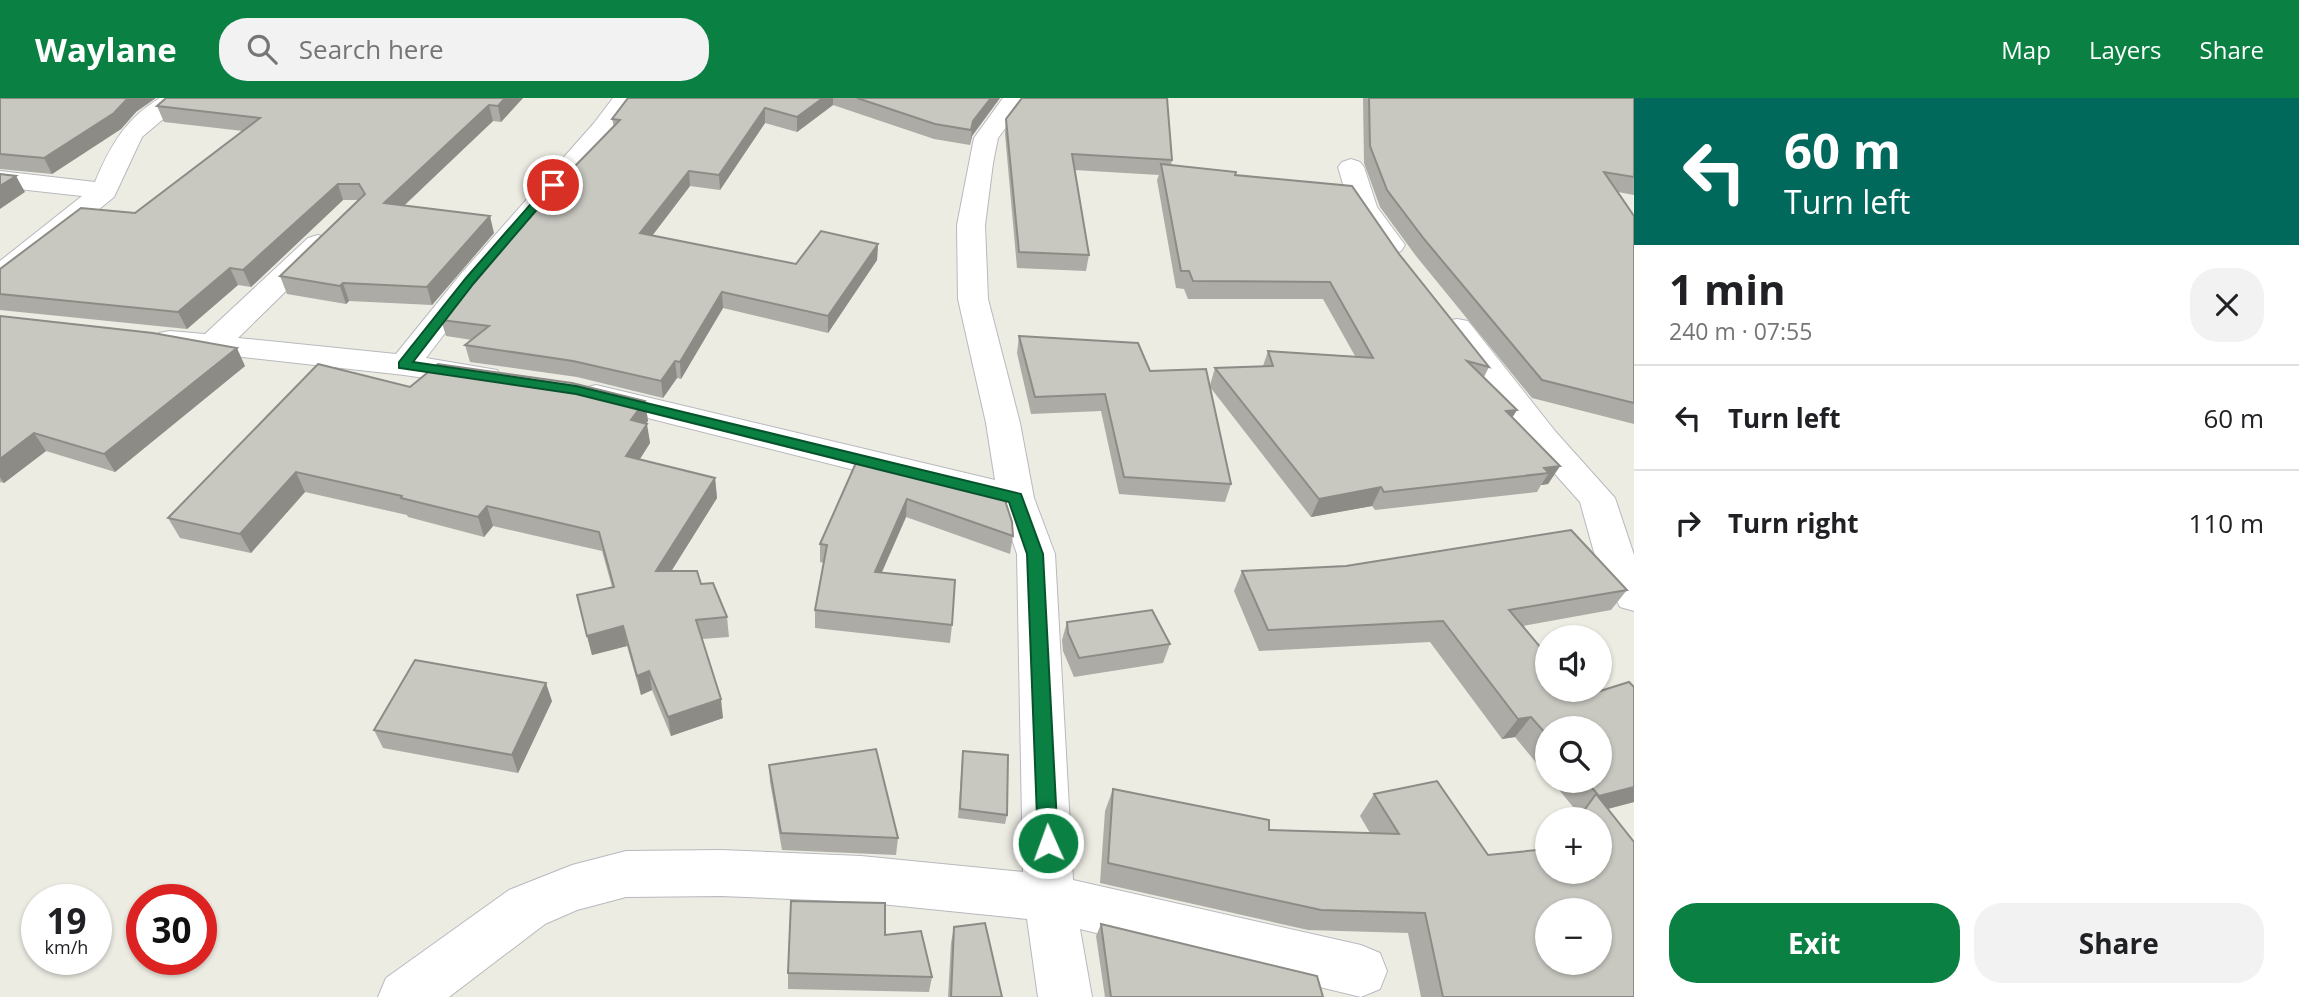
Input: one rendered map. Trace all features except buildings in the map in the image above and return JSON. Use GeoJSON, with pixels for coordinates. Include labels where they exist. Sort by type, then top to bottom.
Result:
{"type":"FeatureCollection","features":[{"type":"Feature","properties":{"kind":"street"},"geometry":{"type":"LineString","coordinates":[[0,276],[104,191],[121,150],[132,133],[155,111],[176,98]]}},
{"type":"Feature","properties":{"kind":"street"},"geometry":{"type":"LineString","coordinates":[[404,365],[470,281],[603,128],[625,98]]}},
{"type":"Feature","properties":{"kind":"street"},"geometry":{"type":"LineString","coordinates":[[1016,98],[1000,114],[986,138],[971,225],[973,299],[1003,423],[1016,498],[1035,554],[1049,898],[1065,997]]}},
{"type":"Feature","properties":{"kind":"street"},"geometry":{"type":"LineString","coordinates":[[1351,167],[1364,208],[1413,274]]}},
{"type":"Feature","properties":{"kind":"street"},"geometry":{"type":"LineString","coordinates":[[0,179],[104,191]]}},
{"type":"Feature","properties":{"kind":"street"},"geometry":{"type":"LineString","coordinates":[[213,344],[334,228]]}},
{"type":"Feature","properties":{"kind":"street"},"geometry":{"type":"LineString","coordinates":[[1439,307],[1543,439],[1597,498],[1634,514]]}},
{"type":"Feature","properties":{"kind":"street"},"geometry":{"type":"LineString","coordinates":[[133,336],[404,365],[510,381]]}},
{"type":"Feature","properties":{"kind":"street"},"geometry":{"type":"LineString","coordinates":[[563,388],[1016,498]]}},
{"type":"Feature","properties":{"kind":"street"},"geometry":{"type":"LineString","coordinates":[[1597,498],[1617,564],[1634,596]]}},
{"type":"Feature","properties":{"kind":"street"},"geometry":{"type":"LineString","coordinates":[[405,997],[527,907],[572,888],[626,874],[722,873],[861,879],[1049,898],[1361,971]]}},
{"type":"Feature","properties":{"kind":"route"},"geometry":{"type":"LineString","coordinates":[[553,185],[470,281],[404,365],[576,390],[1016,498],[1035,554],[1048,843]]}}]}
